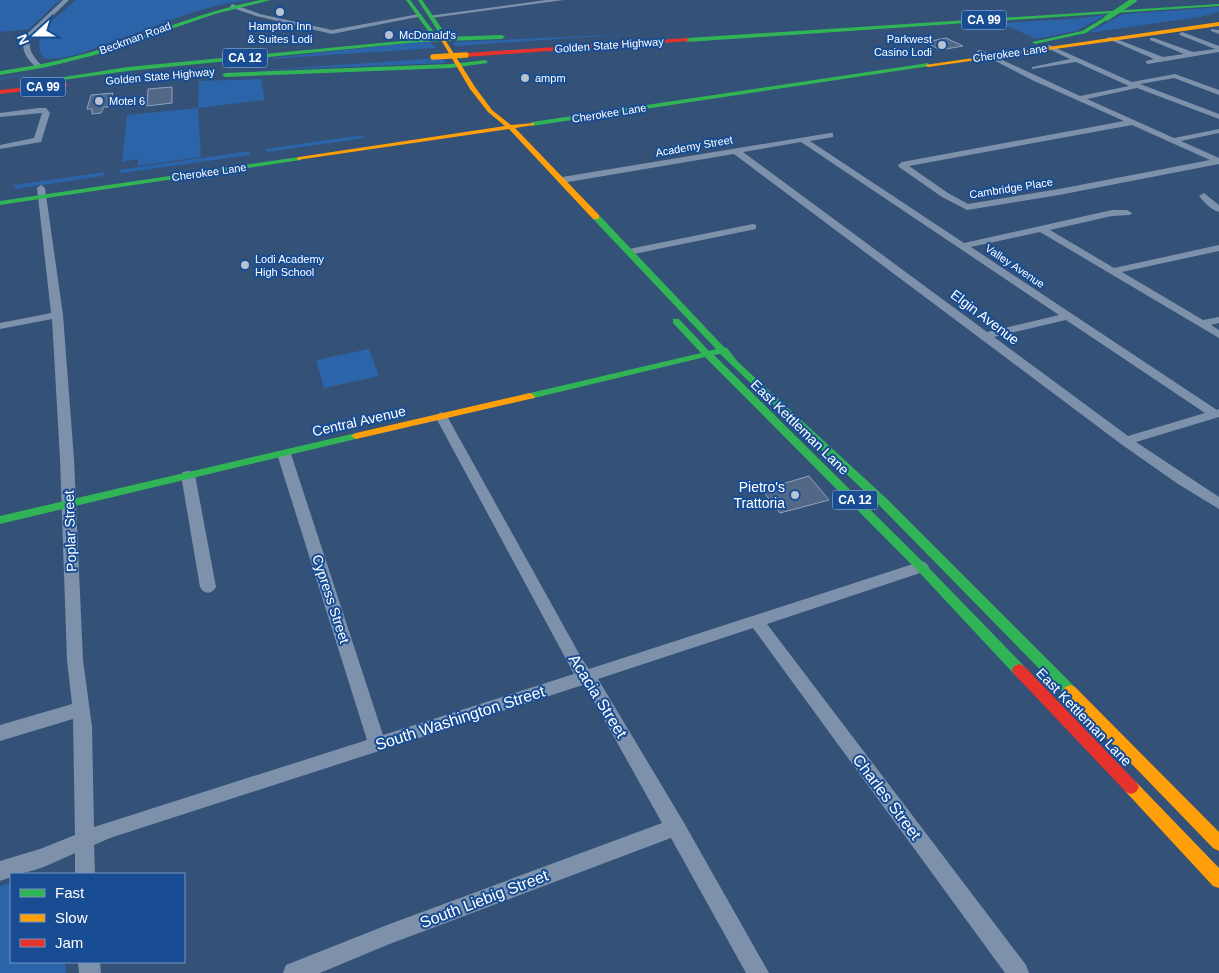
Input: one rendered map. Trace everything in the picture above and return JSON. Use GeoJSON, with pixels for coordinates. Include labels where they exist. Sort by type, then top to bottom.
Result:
{"type":"FeatureCollection","features":[{"type":"Feature","properties":{"kind":"main road","name":"Beckman Road"},"geometry":{"type":"LineString","coordinates":[[0,73],[38,66],[110,48],[187,18],[232,6],[269,0]]}},
{"type":"Feature","properties":{"kind":"main road"},"geometry":{"type":"LineString","coordinates":[[1036,42],[1084,32],[1134,0]]}},
{"type":"Feature","properties":{"kind":"main road","name":"Golden State Highway"},"geometry":{"type":"LineString","coordinates":[[463,51],[737,30],[1208,0]]}},
{"type":"Feature","properties":{"kind":"main road","name":"East Kettleman Lane"},"geometry":{"type":"LineString","coordinates":[[413,1],[426,15],[435,37],[441,35],[506,142]]}},
{"type":"Feature","properties":{"kind":"main road","name":"Golden State Highway"},"geometry":{"type":"LineString","coordinates":[[0,85],[206,65],[749,36],[1219,5]]}},
{"type":"Feature","properties":{"kind":"main road","name":"Cherokee Lane"},"geometry":{"type":"LineString","coordinates":[[0,194],[42,192],[736,89],[1036,42],[1186,20],[1219,18]]}},
{"type":"Feature","properties":{"kind":"main road","name":"Cherokee Lane"},"geometry":{"type":"LineString","coordinates":[[511,128],[736,89],[990,56],[1109,38],[1217,29]]}},
{"type":"Feature","properties":{"kind":"main road"},"geometry":{"type":"LineString","coordinates":[[617,33],[737,30]]}},
{"type":"Feature","properties":{"kind":"main road"},"geometry":{"type":"LineString","coordinates":[[441,35],[512,36]]}},
{"type":"Feature","properties":{"kind":"main road","name":"CA 12"},"geometry":{"type":"LineString","coordinates":[[48,80],[128,69],[441,35]]}},
{"type":"Feature","properties":{"kind":"main road"},"geometry":{"type":"LineString","coordinates":[[459,66],[749,36]]}},
{"type":"Feature","properties":{"kind":"main road","name":"Golden State Highway"},"geometry":{"type":"LineString","coordinates":[[0,92],[226,70],[432,53]]}},
{"type":"Feature","properties":{"kind":"main road","name":"CA 12"},"geometry":{"type":"LineString","coordinates":[[214,75],[459,66]]}},
{"type":"Feature","properties":{"kind":"main road"},"geometry":{"type":"LineString","coordinates":[[86,83],[140,79]]}},
{"type":"Feature","properties":{"kind":"main road","name":"East Kettleman Lane"},"geometry":{"type":"LineString","coordinates":[[497,125],[511,128],[792,419],[900,519],[1219,843]]}},
{"type":"Feature","properties":{"kind":"main road","name":"Cherokee Lane"},"geometry":{"type":"LineString","coordinates":[[0,203],[42,192]]}},
{"type":"Feature","properties":{"kind":"main road","name":"East Kettleman Lane"},"geometry":{"type":"LineString","coordinates":[[666,311],[763,413],[866,511],[921,567],[1219,880]]}},
{"type":"Feature","properties":{"kind":"main road","name":"Central Avenue"},"geometry":{"type":"LineString","coordinates":[[0,520],[724,350]]}},
{"type":"Feature","properties":{"kind":"street"},"geometry":{"type":"LineString","coordinates":[[38,66],[27,55],[26,42],[30,35],[66,0]]}},
{"type":"Feature","properties":{"kind":"street"},"geometry":{"type":"LineString","coordinates":[[232,6],[258,15],[332,32],[426,15],[561,0]]}},
{"type":"Feature","properties":{"kind":"street"},"geometry":{"type":"LineString","coordinates":[[1182,34],[1219,49]]}},
{"type":"Feature","properties":{"kind":"street"},"geometry":{"type":"LineString","coordinates":[[1109,38],[1161,59]]}},
{"type":"Feature","properties":{"kind":"street"},"geometry":{"type":"LineString","coordinates":[[1152,39],[1192,54]]}},
{"type":"Feature","properties":{"kind":"street"},"geometry":{"type":"LineString","coordinates":[[1049,47],[1135,85],[1219,117]]}},
{"type":"Feature","properties":{"kind":"street"},"geometry":{"type":"LineString","coordinates":[[1148,62],[1219,49]]}},
{"type":"Feature","properties":{"kind":"street"},"geometry":{"type":"LineString","coordinates":[[979,51],[1206,155],[1219,158]]}},
{"type":"Feature","properties":{"kind":"street"},"geometry":{"type":"LineString","coordinates":[[1034,68],[1077,60]]}},
{"type":"Feature","properties":{"kind":"street"},"geometry":{"type":"LineString","coordinates":[[1079,98],[1175,76],[1219,93]]}},
{"type":"Feature","properties":{"kind":"street"},"geometry":{"type":"LineString","coordinates":[[0,115],[43,110],[46,113],[40,137],[33,142],[0,147]]}},
{"type":"Feature","properties":{"kind":"street","name":"Cambridge Place"},"geometry":{"type":"LineString","coordinates":[[1133,122],[902,165],[945,195],[967,206],[1059,192],[1219,158]]}},
{"type":"Feature","properties":{"kind":"street"},"geometry":{"type":"LineString","coordinates":[[1174,140],[1219,131]]}},
{"type":"Feature","properties":{"kind":"street","name":"Academy Street"},"geometry":{"type":"LineString","coordinates":[[562,180],[830,135]]}},
{"type":"Feature","properties":{"kind":"street","name":"Valley Avenue"},"geometry":{"type":"LineString","coordinates":[[802,140],[1217,413]]}},
{"type":"Feature","properties":{"kind":"street","name":"Elgin Avenue"},"geometry":{"type":"LineString","coordinates":[[736,151],[1126,441],[1219,504]]}},
{"type":"Feature","properties":{"kind":"street","name":"Poplar Street"},"geometry":{"type":"LineString","coordinates":[[42,192],[57,315],[67,458],[75,660],[83,727],[85,873]]}},
{"type":"Feature","properties":{"kind":"street"},"geometry":{"type":"LineString","coordinates":[[1204,196],[1212,205],[1219,209]]}},
{"type":"Feature","properties":{"kind":"street"},"geometry":{"type":"LineString","coordinates":[[963,246],[1044,230],[1112,213],[1127,213]]}},
{"type":"Feature","properties":{"kind":"street"},"geometry":{"type":"LineString","coordinates":[[629,252],[753,227]]}},
{"type":"Feature","properties":{"kind":"street"},"geometry":{"type":"LineString","coordinates":[[1044,230],[1219,334]]}},
{"type":"Feature","properties":{"kind":"street"},"geometry":{"type":"LineString","coordinates":[[1113,271],[1219,248]]}},
{"type":"Feature","properties":{"kind":"street"},"geometry":{"type":"LineString","coordinates":[[0,326],[57,315]]}},
{"type":"Feature","properties":{"kind":"street"},"geometry":{"type":"LineString","coordinates":[[985,336],[1067,316]]}},
{"type":"Feature","properties":{"kind":"street"},"geometry":{"type":"LineString","coordinates":[[1202,324],[1219,320]]}},
{"type":"Feature","properties":{"kind":"street"},"geometry":{"type":"LineString","coordinates":[[1126,441],[1217,413]]}},
{"type":"Feature","properties":{"kind":"street","name":"Acacia Street"},"geometry":{"type":"LineString","coordinates":[[441,416],[576,664],[588,676],[758,973]]}},
{"type":"Feature","properties":{"kind":"street","name":"Cypress Street"},"geometry":{"type":"LineString","coordinates":[[284,454],[377,745]]}},
{"type":"Feature","properties":{"kind":"street"},"geometry":{"type":"LineString","coordinates":[[188,475],[208,587]]}},
{"type":"Feature","properties":{"kind":"street","name":"South Washington Street"},"geometry":{"type":"LineString","coordinates":[[0,871],[41,858],[108,830],[377,745],[921,567]]}},
{"type":"Feature","properties":{"kind":"street","name":"Charles Street"},"geometry":{"type":"LineString","coordinates":[[756,621],[1018,973]]}},
{"type":"Feature","properties":{"kind":"street"},"geometry":{"type":"LineString","coordinates":[[0,733],[81,709]]}},
{"type":"Feature","properties":{"kind":"street","name":"South Liebig Street"},"geometry":{"type":"LineString","coordinates":[[294,973],[676,827]]}},
{"type":"Feature","properties":{"kind":"shaded area"},"geometry":{"type":"Polygon","coordinates":[[[0,0],[60,0],[29,29],[0,32],[0,0]]]}},
{"type":"Feature","properties":{"kind":"shaded area"},"geometry":{"type":"Polygon","coordinates":[[[76,0],[249,0],[179,17],[78,54],[52,59],[44,58],[40,50],[42,33],[54,19],[76,0]]]}},
{"type":"Feature","properties":{"kind":"shaded area"},"geometry":{"type":"Polygon","coordinates":[[[1219,7],[1219,12],[1199,17],[1088,33],[1123,14],[1219,7]]]}},
{"type":"Feature","properties":{"kind":"shaded area"},"geometry":{"type":"Polygon","coordinates":[[[1106,15],[1076,31],[1036,39],[1000,23],[1073,19],[1106,15]]]}},
{"type":"Feature","properties":{"kind":"shaded area"},"geometry":{"type":"Polygon","coordinates":[[[630,34],[456,46],[452,42],[630,34]]]}},
{"type":"Feature","properties":{"kind":"shaded area"},"geometry":{"type":"Polygon","coordinates":[[[430,42],[436,48],[254,60],[430,42]]]}},
{"type":"Feature","properties":{"kind":"shaded area"},"geometry":{"type":"Polygon","coordinates":[[[442,58],[446,63],[249,71],[442,58]]]}},
{"type":"Feature","properties":{"kind":"shaded area"},"geometry":{"type":"Polygon","coordinates":[[[261,79],[265,100],[198,108],[199,81],[261,79]]]}},
{"type":"Feature","properties":{"kind":"shaded area"},"geometry":{"type":"Polygon","coordinates":[[[198,108],[201,157],[138,166],[138,159],[122,162],[127,115],[198,108]]]}},
{"type":"Feature","properties":{"kind":"shaded area"},"geometry":{"type":"Polygon","coordinates":[[[363,135],[364,138],[267,152],[265,149],[363,135]]]}},
{"type":"Feature","properties":{"kind":"shaded area"},"geometry":{"type":"Polygon","coordinates":[[[250,151],[250,155],[119,172],[119,170],[250,151]]]}},
{"type":"Feature","properties":{"kind":"shaded area"},"geometry":{"type":"Polygon","coordinates":[[[105,172],[103,176],[15,189],[14,185],[105,172]]]}},
{"type":"Feature","properties":{"kind":"shaded area"},"geometry":{"type":"Polygon","coordinates":[[[369,349],[379,376],[324,388],[316,360],[369,349]]]}},
{"type":"Feature","properties":{"kind":"shaded area"},"geometry":{"type":"Polygon","coordinates":[[[10,882],[10,963],[65,963],[66,973],[0,973],[0,886],[10,882]]]}},
{"type":"Feature","properties":{"kind":"building","name":"Parkwest Casino Lodi"},"geometry":{"type":"Polygon","coordinates":[[[946,38],[963,46],[940,50],[926,42],[946,38]]]}},
{"type":"Feature","properties":{"kind":"building","name":"Motel 6"},"geometry":{"type":"Polygon","coordinates":[[[172,87],[172,103],[147,106],[148,89],[172,87]]]}},
{"type":"Feature","properties":{"kind":"building"},"geometry":{"type":"Polygon","coordinates":[[[113,93],[108,107],[104,107],[101,113],[92,114],[92,109],[87,109],[91,95],[113,93]]]}},
{"type":"Feature","properties":{"kind":"building","name":"Pietro's Trattoria"},"geometry":{"type":"Polygon","coordinates":[[[809,476],[829,500],[780,513],[762,490],[809,476]]]}},
{"type":"Feature","properties":{"kind":"waterway"},"geometry":{"type":"LineString","coordinates":[[0,79],[27,75]]}},
{"type":"Feature","properties":{"kind":"traffic: fast"},"geometry":{"type":"LineString","coordinates":[[0,73],[78,58],[213,13],[269,0]]}},
{"type":"Feature","properties":{"kind":"traffic: fast"},"geometry":{"type":"LineString","coordinates":[[408,0],[435,37],[442,39],[444,36],[420,0]]}},
{"type":"Feature","properties":{"kind":"traffic: fast"},"geometry":{"type":"LineString","coordinates":[[1107,18],[1134,0]]}},
{"type":"Feature","properties":{"kind":"traffic: fast"},"geometry":{"type":"LineString","coordinates":[[687,40],[1219,5]]}},
{"type":"Feature","properties":{"kind":"traffic: fast"},"geometry":{"type":"LineString","coordinates":[[1035,42],[1084,32],[1107,18]]}},
{"type":"Feature","properties":{"kind":"traffic: fast"},"geometry":{"type":"LineString","coordinates":[[48,80],[128,69],[419,40],[502,37]]}},
{"type":"Feature","properties":{"kind":"traffic: fast"},"geometry":{"type":"LineString","coordinates":[[225,75],[451,66],[486,62]]}},
{"type":"Feature","properties":{"kind":"traffic: fast"},"geometry":{"type":"LineString","coordinates":[[532,124],[928,65]]}},
{"type":"Feature","properties":{"kind":"traffic: fast"},"geometry":{"type":"LineString","coordinates":[[0,203],[299,159]]}},
{"type":"Feature","properties":{"kind":"traffic: fast"},"geometry":{"type":"LineString","coordinates":[[596,217],[735,364],[883,502],[1070,691]]}},
{"type":"Feature","properties":{"kind":"traffic: fast"},"geometry":{"type":"LineString","coordinates":[[676,321],[736,384],[921,567],[1019,670]]}},
{"type":"Feature","properties":{"kind":"traffic: fast"},"geometry":{"type":"LineString","coordinates":[[530,396],[724,350]]}},
{"type":"Feature","properties":{"kind":"traffic: fast"},"geometry":{"type":"LineString","coordinates":[[0,520],[356,436]]}},
{"type":"Feature","properties":{"kind":"traffic: slow"},"geometry":{"type":"LineString","coordinates":[[928,65],[1219,24]]}},
{"type":"Feature","properties":{"kind":"traffic: slow"},"geometry":{"type":"LineString","coordinates":[[442,39],[472,88],[490,111],[511,128],[596,217]]}},
{"type":"Feature","properties":{"kind":"traffic: slow"},"geometry":{"type":"LineString","coordinates":[[433,57],[466,55]]}},
{"type":"Feature","properties":{"kind":"traffic: slow"},"geometry":{"type":"LineString","coordinates":[[299,159],[532,124]]}},
{"type":"Feature","properties":{"kind":"traffic: slow"},"geometry":{"type":"LineString","coordinates":[[356,436],[530,396]]}},
{"type":"Feature","properties":{"kind":"traffic: slow"},"geometry":{"type":"LineString","coordinates":[[1070,691],[1219,843]]}},
{"type":"Feature","properties":{"kind":"traffic: slow"},"geometry":{"type":"LineString","coordinates":[[1131,787],[1219,880]]}},
{"type":"Feature","properties":{"kind":"traffic: jam"},"geometry":{"type":"LineString","coordinates":[[466,55],[687,40]]}},
{"type":"Feature","properties":{"kind":"traffic: jam"},"geometry":{"type":"LineString","coordinates":[[0,92],[65,85]]}},
{"type":"Feature","properties":{"kind":"traffic: jam"},"geometry":{"type":"LineString","coordinates":[[1019,670],[1131,787]]}},
{"type":"Feature","properties":{"kind":"place","name":"Hampton Inn & Suites Lodi"},"geometry":{"type":"Point","coordinates":[280,12]}},
{"type":"Feature","properties":{"kind":"place","name":"McDonald's"},"geometry":{"type":"Point","coordinates":[389,35]}},
{"type":"Feature","properties":{"kind":"place","name":"Parkwest Casino Lodi"},"geometry":{"type":"Point","coordinates":[942,45]}},
{"type":"Feature","properties":{"kind":"place","name":"ampm"},"geometry":{"type":"Point","coordinates":[525,78]}},
{"type":"Feature","properties":{"kind":"place","name":"Motel 6"},"geometry":{"type":"Point","coordinates":[99,101]}},
{"type":"Feature","properties":{"kind":"place","name":"Lodi Academy High School"},"geometry":{"type":"Point","coordinates":[245,265]}},
{"type":"Feature","properties":{"kind":"place","name":"Pietro's Trattoria"},"geometry":{"type":"Point","coordinates":[795,495]}}]}
